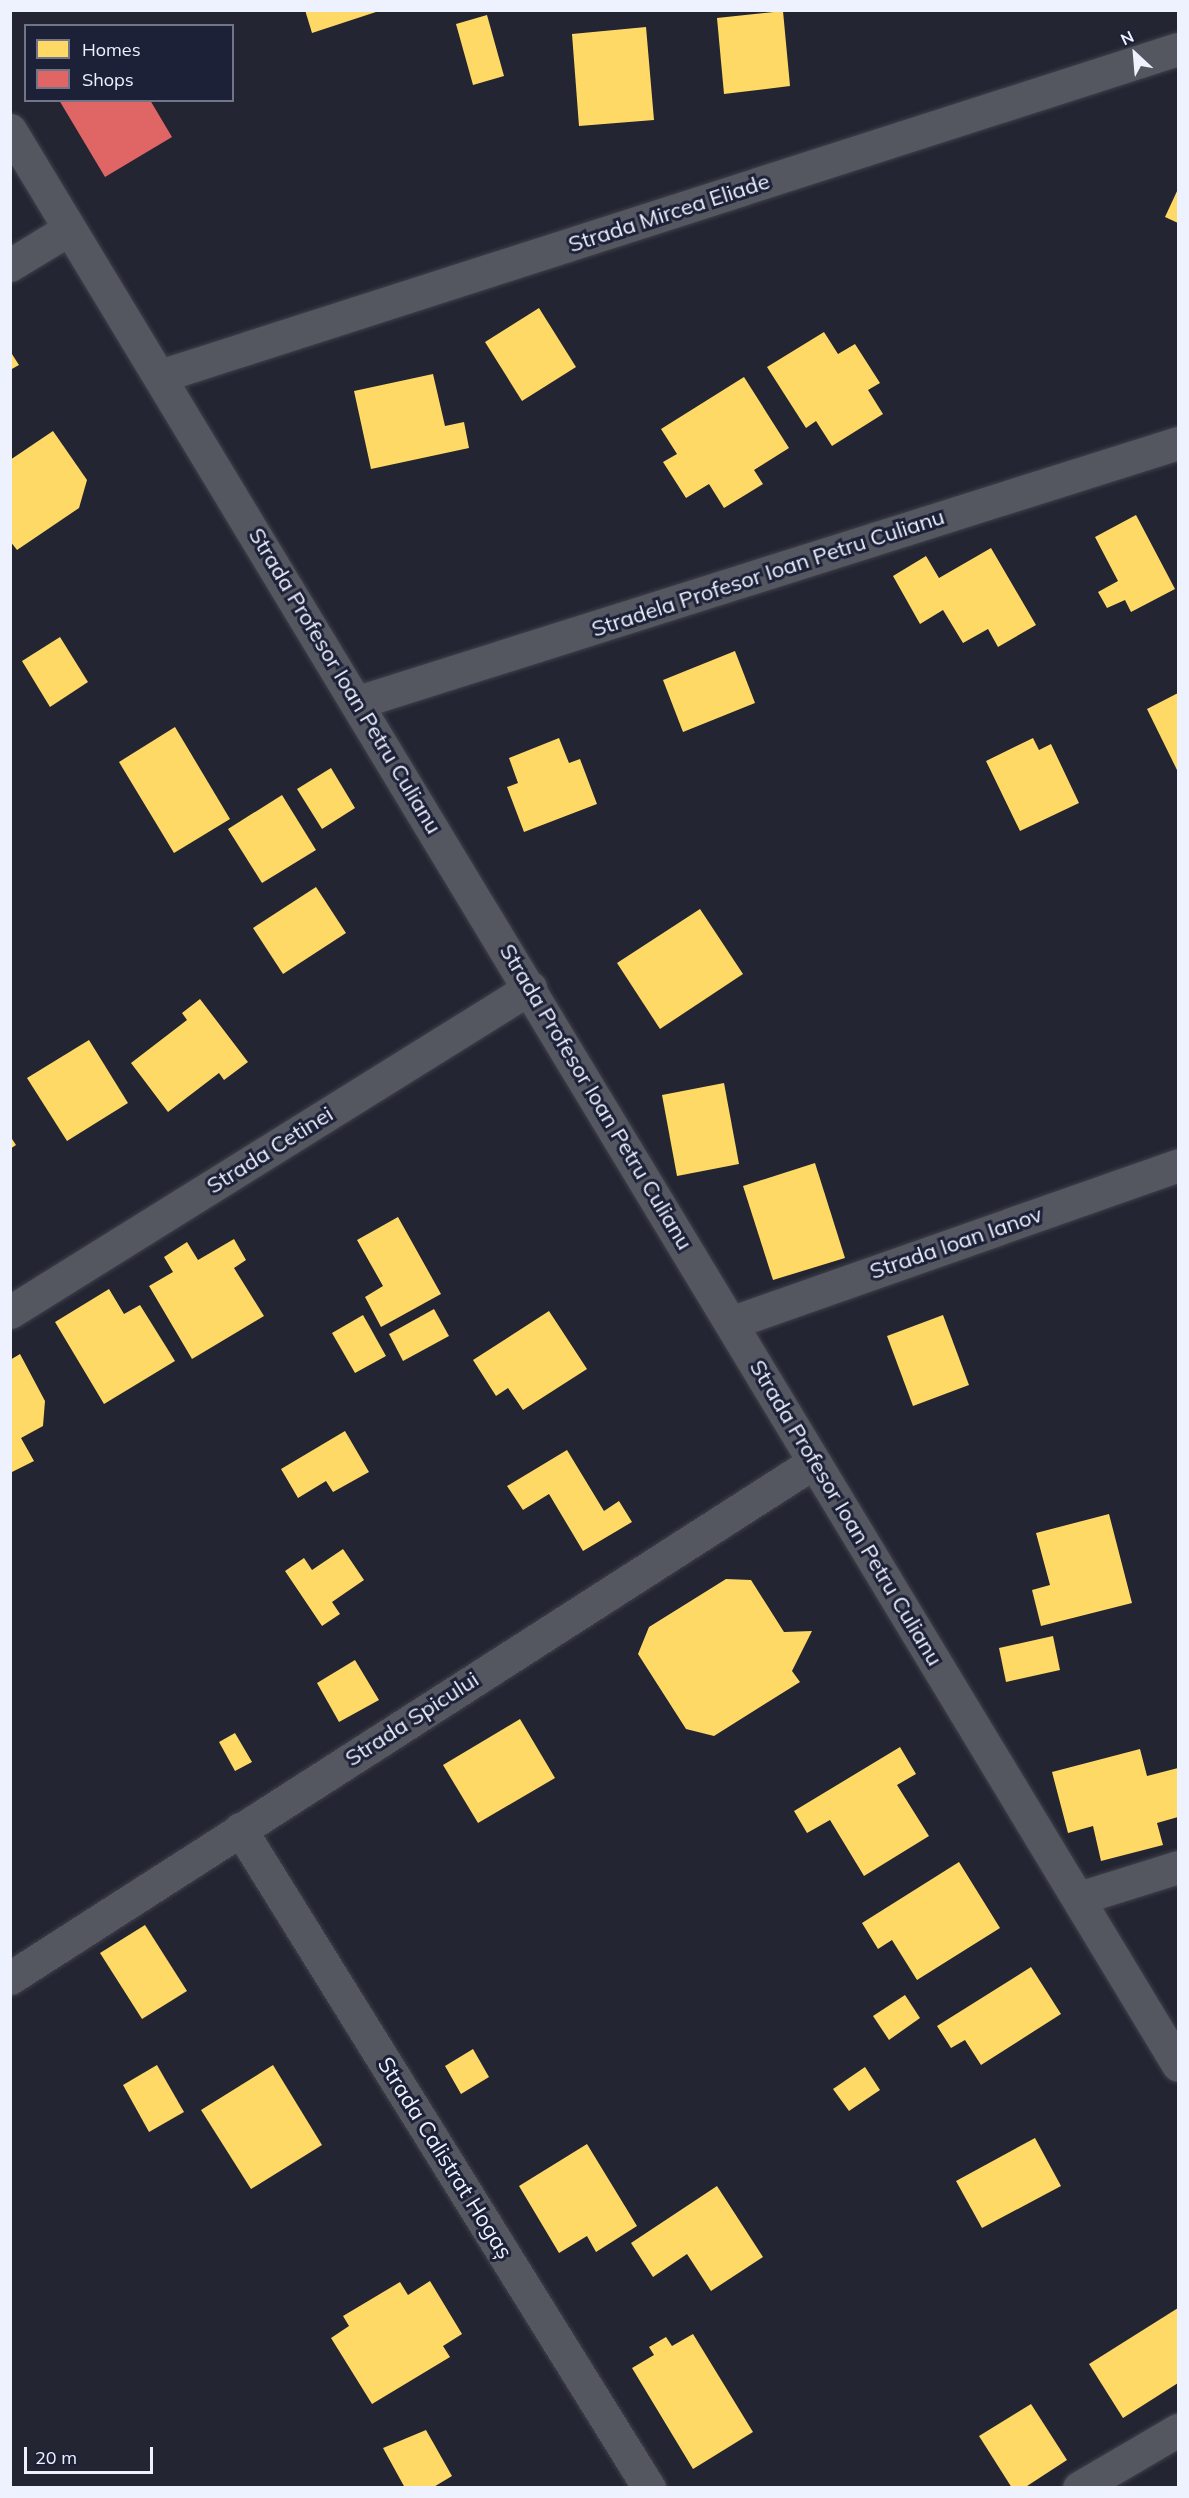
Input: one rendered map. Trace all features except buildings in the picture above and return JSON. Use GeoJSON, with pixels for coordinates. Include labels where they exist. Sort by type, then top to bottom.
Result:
{"type":"FeatureCollection","features":[{"type":"Feature","properties":{"kind":"street","name":"Strada Mircea Eliade"},"geometry":{"type":"LineString","coordinates":[[159,376],[1179,49]]}},
{"type":"Feature","properties":{"kind":"street","name":"Strada Profesor Ioan Petru Culianu"},"geometry":{"type":"LineString","coordinates":[[10,130],[733,1322],[814,1462],[1179,2065]]}},
{"type":"Feature","properties":{"kind":"street"},"geometry":{"type":"LineString","coordinates":[[10,265],[69,229]]}},
{"type":"Feature","properties":{"kind":"street","name":"Stradela Profesor Ioan Petru Culianu"},"geometry":{"type":"LineString","coordinates":[[358,702],[1179,443]]}},
{"type":"Feature","properties":{"kind":"street","name":"Strada Cetinei"},"geometry":{"type":"LineString","coordinates":[[10,1312],[530,988]]}},
{"type":"Feature","properties":{"kind":"street","name":"Strada Ioan Ianov"},"geometry":{"type":"LineString","coordinates":[[733,1322],[1179,1165]]}},
{"type":"Feature","properties":{"kind":"street","name":"Strada Spicului"},"geometry":{"type":"LineString","coordinates":[[10,1978],[814,1462]]}},
{"type":"Feature","properties":{"kind":"street","name":"Strada Calistrat Hogaș"},"geometry":{"type":"LineString","coordinates":[[240,1829],[650,2487]]}},
{"type":"Feature","properties":{"kind":"street"},"geometry":{"type":"LineString","coordinates":[[1079,1899],[1179,1867]]}},
{"type":"Feature","properties":{"kind":"street"},"geometry":{"type":"LineString","coordinates":[[1079,2487],[1179,2430]]}}]}
